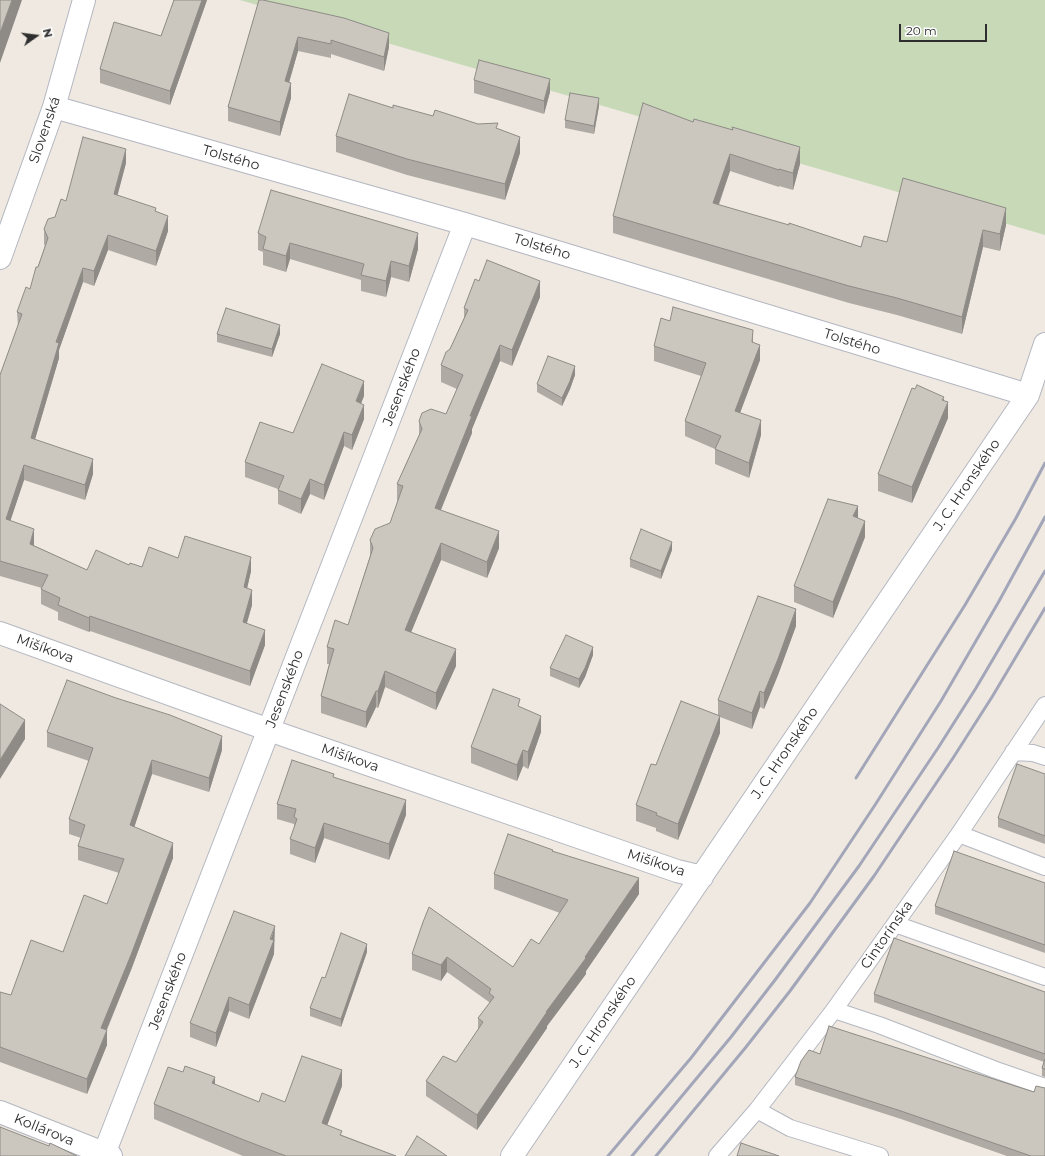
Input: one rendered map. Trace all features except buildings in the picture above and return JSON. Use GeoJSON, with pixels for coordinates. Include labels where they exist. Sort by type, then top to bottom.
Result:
{"type":"FeatureCollection","features":[{"type":"Feature","properties":{"kind":"street","name":"Slovenská"},"geometry":{"type":"LineString","coordinates":[[0,258],[54,107],[84,0]]}},
{"type":"Feature","properties":{"kind":"street","name":"Tolstého"},"geometry":{"type":"LineString","coordinates":[[54,107],[465,224],[1028,395]]}},
{"type":"Feature","properties":{"kind":"street","name":"Jesenského"},"geometry":{"type":"LineString","coordinates":[[107,1155],[269,730],[465,224]]}},
{"type":"Feature","properties":{"kind":"street","name":"J. C. Hronského"},"geometry":{"type":"LineString","coordinates":[[512,1156],[1028,395],[1045,344]]}},
{"type":"Feature","properties":{"kind":"street","name":"Mišíkova"},"geometry":{"type":"LineString","coordinates":[[0,633],[269,730],[662,866],[702,877]]}},
{"type":"Feature","properties":{"kind":"street","name":"Kollárova"},"geometry":{"type":"LineString","coordinates":[[0,1112],[107,1155]]}},
{"type":"Feature","properties":{"kind":"lane","name":"Cintorínska"},"geometry":{"type":"LineString","coordinates":[[717,1156],[757,1110],[834,1010],[959,834],[1045,705]]}},
{"type":"Feature","properties":{"kind":"lane"},"geometry":{"type":"LineString","coordinates":[[1013,752],[1033,753],[1045,757]]}},
{"type":"Feature","properties":{"kind":"lane"},"geometry":{"type":"LineString","coordinates":[[959,834],[1045,867]]}},
{"type":"Feature","properties":{"kind":"lane"},"geometry":{"type":"LineString","coordinates":[[895,924],[1045,977]]}},
{"type":"Feature","properties":{"kind":"lane"},"geometry":{"type":"LineString","coordinates":[[834,1010],[879,1025],[996,1070],[1045,1087]]}},
{"type":"Feature","properties":{"kind":"lane"},"geometry":{"type":"LineString","coordinates":[[757,1110],[790,1128],[880,1156]]}},
{"type":"Feature","properties":{"kind":"green space"},"geometry":{"type":"Polygon","coordinates":[[[240,0],[1045,0],[1045,235],[240,0]]]}},
{"type":"Feature","properties":{"kind":"railway"},"geometry":{"type":"LineString","coordinates":[[856,778],[965,605],[1016,518],[1045,463]]}},
{"type":"Feature","properties":{"kind":"railway"},"geometry":{"type":"LineString","coordinates":[[608,1156],[691,1058],[810,903],[875,805],[941,701],[998,603],[1045,517]]}},
{"type":"Feature","properties":{"kind":"railway"},"geometry":{"type":"LineString","coordinates":[[632,1156],[731,1037],[859,866],[938,748],[976,688],[1045,571]]}},
{"type":"Feature","properties":{"kind":"railway"},"geometry":{"type":"LineString","coordinates":[[656,1156],[790,991],[874,876],[992,697],[1045,608]]}}]}
